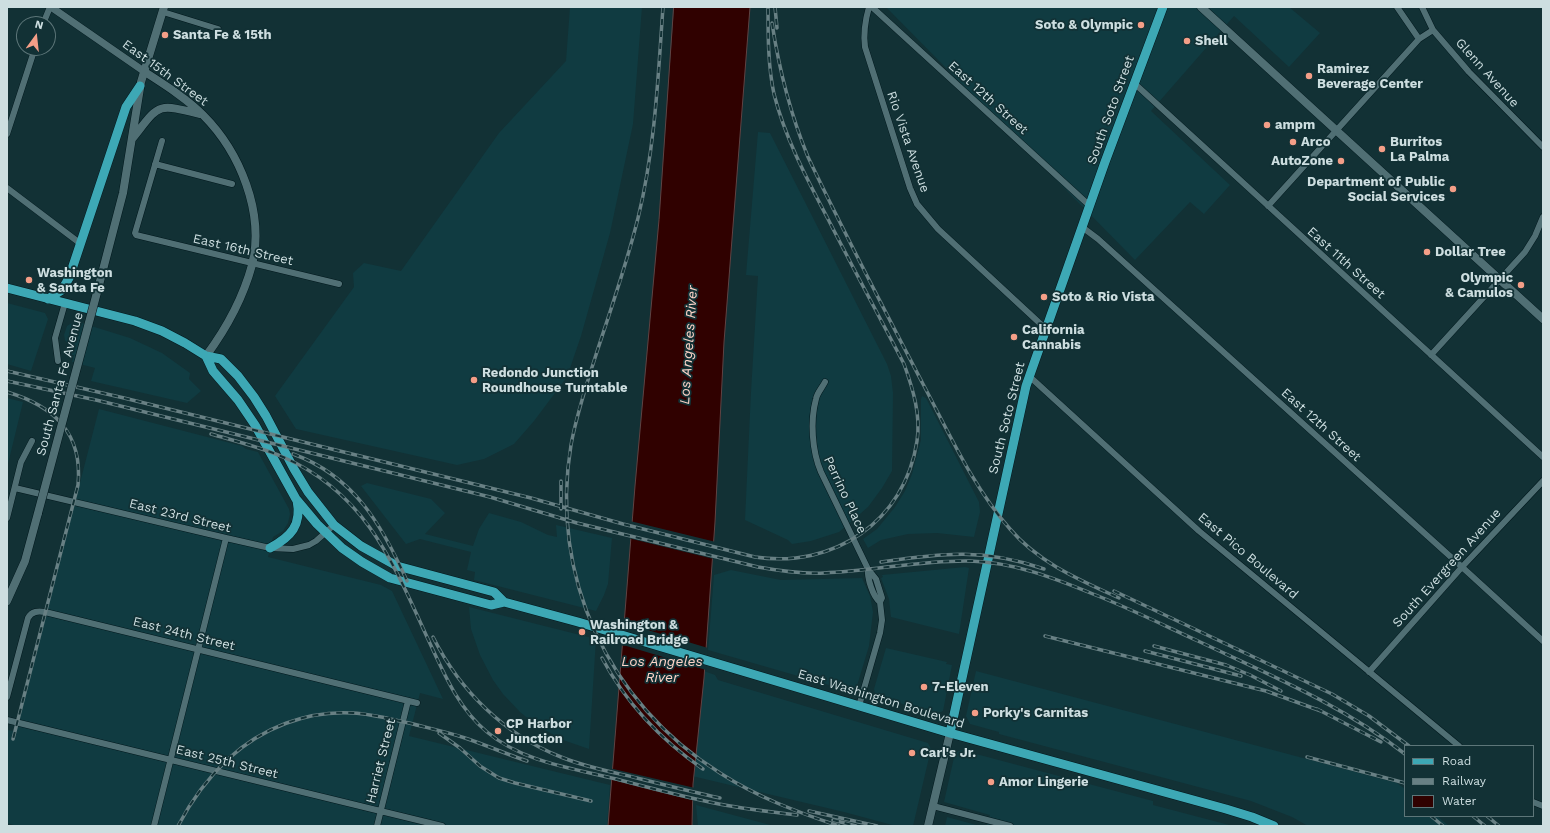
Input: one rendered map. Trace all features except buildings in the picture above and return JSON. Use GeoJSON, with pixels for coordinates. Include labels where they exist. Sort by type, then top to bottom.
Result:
{"type":"FeatureCollection","features":[{"type":"Feature","properties":{"kind":"main road","name":"South Soto Street"},"geometry":{"type":"LineString","coordinates":[[928,826],[966,664],[1020,410],[1029,376],[1162,7]]}},
{"type":"Feature","properties":{"kind":"main road"},"geometry":{"type":"LineString","coordinates":[[1201,7],[1543,319]]}},
{"type":"Feature","properties":{"kind":"main road","name":"South Santa Fe Avenue"},"geometry":{"type":"LineString","coordinates":[[7,601],[25,561],[99,285],[123,193],[140,86],[164,9]]}},
{"type":"Feature","properties":{"kind":"main road","name":"East 15th Street"},"geometry":{"type":"LineString","coordinates":[[145,72],[177,94],[203,115],[222,137],[230,150],[247,186],[251,199],[255,224],[252,263],[241,296],[219,338],[206,356]]}},
{"type":"Feature","properties":{"kind":"main road"},"geometry":{"type":"LineString","coordinates":[[48,299],[62,290],[66,284],[126,107],[140,86]]}},
{"type":"Feature","properties":{"kind":"main road"},"geometry":{"type":"LineString","coordinates":[[132,140],[150,116],[160,108],[172,107],[203,115]]}},
{"type":"Feature","properties":{"kind":"main road","name":"East Washington Boulevard"},"geometry":{"type":"LineString","coordinates":[[7,288],[135,321],[162,331],[206,356],[221,359],[238,376],[266,416],[308,492],[334,525],[360,546],[397,566],[494,592],[504,602]]}},
{"type":"Feature","properties":{"kind":"main road","name":"East Washington Boulevard"},"geometry":{"type":"LineString","coordinates":[[206,356],[212,371],[238,400],[256,425],[296,499],[307,514],[326,534],[352,556],[390,578],[491,605],[504,602],[607,630],[950,733],[1218,807],[1252,817],[1274,826]]}},
{"type":"Feature","properties":{"kind":"main road"},"geometry":{"type":"LineString","coordinates":[[270,548],[284,540],[294,529],[298,514],[296,499]]}},
{"type":"Feature","properties":{"kind":"street","name":"East 15th Street"},"geometry":{"type":"LineString","coordinates":[[51,7],[145,72]]}},
{"type":"Feature","properties":{"kind":"street","name":"East 12th Street"},"geometry":{"type":"LineString","coordinates":[[870,7],[1090,206]]}},
{"type":"Feature","properties":{"kind":"street","name":"Rio Vista Avenue"},"geometry":{"type":"LineString","coordinates":[[870,7],[864,24],[863,37],[865,47],[910,188],[917,204],[938,229],[1046,329]]}},
{"type":"Feature","properties":{"kind":"street"},"geometry":{"type":"LineString","coordinates":[[1397,7],[1418,39]]}},
{"type":"Feature","properties":{"kind":"street","name":"Glenn Avenue"},"geometry":{"type":"LineString","coordinates":[[1422,7],[1433,30],[1469,72],[1543,147]]}},
{"type":"Feature","properties":{"kind":"street"},"geometry":{"type":"LineString","coordinates":[[164,9],[218,29]]}},
{"type":"Feature","properties":{"kind":"street"},"geometry":{"type":"LineString","coordinates":[[1268,206],[1337,131],[1418,39],[1433,30]]}},
{"type":"Feature","properties":{"kind":"street"},"geometry":{"type":"LineString","coordinates":[[7,134],[32,56]]}},
{"type":"Feature","properties":{"kind":"street","name":"East 11th Street"},"geometry":{"type":"LineString","coordinates":[[1135,84],[1543,457]]}},
{"type":"Feature","properties":{"kind":"street"},"geometry":{"type":"LineString","coordinates":[[162,141],[155,164],[232,184]]}},
{"type":"Feature","properties":{"kind":"street","name":"East 16th Street"},"geometry":{"type":"LineString","coordinates":[[155,164],[135,233],[136,235],[143,238],[339,284]]}},
{"type":"Feature","properties":{"kind":"street"},"geometry":{"type":"LineString","coordinates":[[7,188],[80,244]]}},
{"type":"Feature","properties":{"kind":"street"},"geometry":{"type":"LineString","coordinates":[[1432,355],[1501,280],[1531,244],[1543,217]]}},
{"type":"Feature","properties":{"kind":"street","name":"East 12th Street"},"geometry":{"type":"LineString","coordinates":[[1082,227],[1109,248],[1543,641]]}},
{"type":"Feature","properties":{"kind":"street","name":"South Santa Fe Avenue"},"geometry":{"type":"LineString","coordinates":[[58,361],[55,338],[65,303]]}},
{"type":"Feature","properties":{"kind":"street","name":"East Pico Boulevard"},"geometry":{"type":"LineString","coordinates":[[1029,376],[1199,531],[1458,745]]}},
{"type":"Feature","properties":{"kind":"street","name":"Perrino Place"},"geometry":{"type":"LineString","coordinates":[[825,382],[816,399],[813,440],[815,456],[821,472],[868,569],[867,577],[876,600],[880,602],[882,620],[859,706]]}},
{"type":"Feature","properties":{"kind":"street","name":"South Santa Fe Avenue"},"geometry":{"type":"LineString","coordinates":[[7,518],[21,462],[32,441]]}},
{"type":"Feature","properties":{"kind":"street","name":"South Evergreen Avenue"},"geometry":{"type":"LineString","coordinates":[[1369,672],[1462,567],[1543,481]]}},
{"type":"Feature","properties":{"kind":"street","name":"East 23rd Street"},"geometry":{"type":"LineString","coordinates":[[15,488],[270,548],[293,549],[309,545],[326,534],[334,525]]}},
{"type":"Feature","properties":{"kind":"street"},"geometry":{"type":"LineString","coordinates":[[154,826],[226,538]]}},
{"type":"Feature","properties":{"kind":"street","name":"East 24th Street"},"geometry":{"type":"LineString","coordinates":[[7,698],[28,618],[32,612],[46,612],[198,648],[417,703]]}},
{"type":"Feature","properties":{"kind":"street","name":"Harriet Street"},"geometry":{"type":"LineString","coordinates":[[377,826],[408,701]]}},
{"type":"Feature","properties":{"kind":"street","name":"East 25th Street"},"geometry":{"type":"LineString","coordinates":[[7,720],[442,826]]}},
{"type":"Feature","properties":{"kind":"street"},"geometry":{"type":"LineString","coordinates":[[933,806],[1010,826]]}},
{"type":"Feature","properties":{"kind":"shaded area"},"geometry":{"type":"Polygon","coordinates":[[[570,7],[642,7],[633,124],[610,233],[581,336],[567,377],[534,421],[514,444],[484,459],[457,465],[296,429],[275,396],[354,287],[353,273],[364,263],[401,271],[499,133],[566,61],[570,7]]]}},
{"type":"Feature","properties":{"kind":"shaded area"},"geometry":{"type":"Polygon","coordinates":[[[886,7],[1289,7],[1320,33],[1289,67],[1234,16],[1151,111],[1230,185],[1204,214],[1190,202],[1135,260],[886,7]]]}},
{"type":"Feature","properties":{"kind":"shaded area"},"geometry":{"type":"Polygon","coordinates":[[[758,132],[770,133],[887,364],[891,376],[893,393],[892,471],[882,488],[868,507],[839,532],[811,541],[792,544],[788,540],[745,520],[758,276],[746,275],[758,132]]]}},
{"type":"Feature","properties":{"kind":"shaded area"},"geometry":{"type":"Polygon","coordinates":[[[7,303],[45,313],[48,319],[31,371],[7,364],[7,303]]]}},
{"type":"Feature","properties":{"kind":"shaded area"},"geometry":{"type":"Polygon","coordinates":[[[75,321],[130,338],[162,353],[190,373],[189,379],[201,391],[187,403],[91,381],[95,368],[72,362],[74,355],[72,355],[72,350],[65,340],[64,335],[67,326],[75,321]]]}},
{"type":"Feature","properties":{"kind":"shaded area"},"geometry":{"type":"Polygon","coordinates":[[[922,396],[926,398],[979,502],[980,512],[974,537],[937,533],[908,534],[881,540],[868,548],[863,539],[877,529],[895,507],[905,491],[912,474],[921,440],[922,396]]]}},
{"type":"Feature","properties":{"kind":"shaded area"},"geometry":{"type":"Polygon","coordinates":[[[7,398],[23,402],[7,468],[7,398]]]}},
{"type":"Feature","properties":{"kind":"shaded area"},"geometry":{"type":"Polygon","coordinates":[[[99,409],[242,446],[246,449],[258,452],[289,509],[290,514],[288,523],[283,531],[273,537],[268,557],[381,585],[392,591],[443,699],[420,693],[409,736],[610,785],[607,826],[17,826],[7,823],[7,730],[16,731],[99,409]]]}},
{"type":"Feature","properties":{"kind":"shaded area"},"geometry":{"type":"Polygon","coordinates":[[[367,483],[431,499],[445,513],[425,534],[473,546],[479,529],[489,513],[521,522],[548,535],[557,537],[556,525],[612,538],[608,584],[596,611],[474,580],[475,572],[467,570],[471,552],[420,539],[406,544],[361,486],[367,483]]]}},
{"type":"Feature","properties":{"kind":"shaded area"},"geometry":{"type":"Polygon","coordinates":[[[965,567],[969,568],[959,634],[891,617],[889,599],[881,578],[883,577],[882,575],[965,567]]]}},
{"type":"Feature","properties":{"kind":"shaded area"},"geometry":{"type":"Polygon","coordinates":[[[731,570],[781,580],[862,578],[870,596],[873,612],[869,646],[856,689],[850,691],[708,650],[714,575],[731,570]]]}},
{"type":"Feature","properties":{"kind":"shaded area"},"geometry":{"type":"Polygon","coordinates":[[[469,607],[596,639],[589,749],[563,740],[536,725],[520,712],[503,694],[493,680],[480,655],[471,629],[469,607]]]}},
{"type":"Feature","properties":{"kind":"shaded area"},"geometry":{"type":"Polygon","coordinates":[[[886,648],[947,662],[946,664],[952,665],[943,711],[937,714],[911,707],[875,694],[874,689],[886,648]]]}},
{"type":"Feature","properties":{"kind":"shaded area"},"geometry":{"type":"Polygon","coordinates":[[[704,671],[715,675],[718,680],[928,743],[931,749],[913,826],[896,826],[844,812],[692,776],[704,671]]]}},
{"type":"Feature","properties":{"kind":"shaded area"},"geometry":{"type":"Polygon","coordinates":[[[976,671],[1397,783],[1404,788],[1404,817],[1438,817],[1449,826],[1308,826],[1292,817],[1251,801],[999,734],[999,732],[970,724],[966,716],[976,671]]]}},
{"type":"Feature","properties":{"kind":"shaded area"},"geometry":{"type":"Polygon","coordinates":[[[961,750],[1153,801],[1153,805],[1233,826],[987,826],[990,815],[944,802],[955,753],[961,750]]]}},
{"type":"Feature","properties":{"kind":"shaded area"},"geometry":{"type":"Polygon","coordinates":[[[696,805],[774,826],[698,826],[696,805]]]}},
{"type":"Feature","properties":{"kind":"shaded area"},"geometry":{"type":"Polygon","coordinates":[[[947,817],[980,826],[945,826],[947,817]]]}},
{"type":"Feature","properties":{"kind":"water","name":"Los Angeles River"},"geometry":{"type":"Polygon","coordinates":[[[674,7],[750,7],[724,342],[715,522],[704,678],[693,784],[692,826],[608,826],[635,486],[659,220],[674,7]]]}},
{"type":"Feature","properties":{"kind":"pier"},"geometry":{"type":"Polygon","coordinates":[[[630,521],[716,542],[714,559],[628,538],[630,521]]]}},
{"type":"Feature","properties":{"kind":"pier"},"geometry":{"type":"Polygon","coordinates":[[[621,622],[708,648],[706,670],[620,644],[621,622]]]}},
{"type":"Feature","properties":{"kind":"pier"},"geometry":{"type":"Polygon","coordinates":[[[609,768],[695,788],[695,801],[609,779],[609,768]]]}},
{"type":"Feature","properties":{"kind":"railway"},"geometry":{"type":"LineString","coordinates":[[663,7],[655,113],[644,192],[628,254],[584,392],[571,445],[566,494],[569,542],[579,588],[595,632],[618,673],[646,711],[681,744],[734,782],[763,797],[839,826]]}},
{"type":"Feature","properties":{"kind":"railway"},"geometry":{"type":"LineString","coordinates":[[7,371],[124,398],[531,498],[623,524],[755,557],[784,559],[812,555],[838,547],[861,534],[881,516],[898,495],[910,469],[917,441],[917,412],[913,392],[904,364],[812,189],[784,126],[774,94],[769,62],[768,7]]}},
{"type":"Feature","properties":{"kind":"railway"},"geometry":{"type":"LineString","coordinates":[[775,7],[777,28]]}},
{"type":"Feature","properties":{"kind":"railway"},"geometry":{"type":"LineString","coordinates":[[772,23],[786,91],[808,157],[879,299],[973,478],[984,496],[1010,529],[1034,552],[1061,570],[1119,598]]}},
{"type":"Feature","properties":{"kind":"railway"},"geometry":{"type":"LineString","coordinates":[[7,381],[96,400],[490,497],[577,523],[774,570],[824,573],[952,561],[986,562],[1018,568],[1063,582],[1120,605],[1279,679],[1356,720],[1404,753]]}},
{"type":"Feature","properties":{"kind":"railway"},"geometry":{"type":"LineString","coordinates":[[7,392],[39,405],[62,424],[70,436],[76,450],[78,467],[78,485],[13,739]]}},
{"type":"Feature","properties":{"kind":"railway"},"geometry":{"type":"LineString","coordinates":[[211,434],[256,447],[283,457],[311,472],[335,489],[355,509],[373,532],[388,556],[445,675],[459,700],[476,722],[501,742],[548,763],[719,804],[797,815]]}},
{"type":"Feature","properties":{"kind":"railway"},"geometry":{"type":"LineString","coordinates":[[293,454],[314,463],[333,475],[364,505],[387,541],[407,581]]}},
{"type":"Feature","properties":{"kind":"railway"},"geometry":{"type":"LineString","coordinates":[[561,481],[561,509]]}},
{"type":"Feature","properties":{"kind":"railway"},"geometry":{"type":"LineString","coordinates":[[881,562],[924,556],[963,554],[1002,558],[1044,569]]}},
{"type":"Feature","properties":{"kind":"railway"},"geometry":{"type":"LineString","coordinates":[[1114,591],[1332,694],[1369,716],[1408,745]]}},
{"type":"Feature","properties":{"kind":"railway"},"geometry":{"type":"LineString","coordinates":[[1045,636],[1266,691],[1321,711]]}},
{"type":"Feature","properties":{"kind":"railway"},"geometry":{"type":"LineString","coordinates":[[433,637],[444,657],[471,693],[503,724],[521,737],[570,761],[720,798]]}},
{"type":"Feature","properties":{"kind":"railway"},"geometry":{"type":"LineString","coordinates":[[1154,646],[1226,665],[1250,675],[1281,691]]}},
{"type":"Feature","properties":{"kind":"railway"},"geometry":{"type":"LineString","coordinates":[[1145,651],[1241,676]]}},
{"type":"Feature","properties":{"kind":"railway"},"geometry":{"type":"LineString","coordinates":[[602,658],[622,690],[646,720],[673,746],[703,769]]}},
{"type":"Feature","properties":{"kind":"railway"},"geometry":{"type":"LineString","coordinates":[[1317,709],[1381,742]]}},
{"type":"Feature","properties":{"kind":"railway"},"geometry":{"type":"LineString","coordinates":[[178,826],[194,799],[228,759],[255,738],[286,723],[302,718],[336,713],[353,713],[381,717],[465,738],[527,761]]}},
{"type":"Feature","properties":{"kind":"railway"},"geometry":{"type":"LineString","coordinates":[[439,733],[460,748],[480,766],[499,778],[591,801]]}},
{"type":"Feature","properties":{"kind":"railway"},"geometry":{"type":"LineString","coordinates":[[1307,757],[1404,783]]}},
{"type":"Feature","properties":{"kind":"railway"},"geometry":{"type":"LineString","coordinates":[[809,811],[877,826]]}},
{"type":"Feature","properties":{"kind":"railway"},"geometry":{"type":"LineString","coordinates":[[1432,817],[1443,826]]}},
{"type":"Feature","properties":{"kind":"railway"},"geometry":{"type":"LineString","coordinates":[[1474,817],[1485,826]]}},
{"type":"Feature","properties":{"kind":"railway"},"geometry":{"type":"LineString","coordinates":[[1488,817],[1499,826]]}},
{"type":"Feature","properties":{"kind":"railway"},"geometry":{"type":"LineString","coordinates":[[833,820],[856,826]]}},
{"type":"Feature","properties":{"kind":"place","name":"Soto & Olympic"},"geometry":{"type":"Point","coordinates":[1141,25]}},
{"type":"Feature","properties":{"kind":"place","name":"Santa Fe & 15th"},"geometry":{"type":"Point","coordinates":[165,35]}},
{"type":"Feature","properties":{"kind":"place","name":"Shell"},"geometry":{"type":"Point","coordinates":[1187,41]}},
{"type":"Feature","properties":{"kind":"place","name":"Ramirez Beverage Center"},"geometry":{"type":"Point","coordinates":[1309,76]}},
{"type":"Feature","properties":{"kind":"place","name":"ampm"},"geometry":{"type":"Point","coordinates":[1267,125]}},
{"type":"Feature","properties":{"kind":"place","name":"Arco"},"geometry":{"type":"Point","coordinates":[1293,142]}},
{"type":"Feature","properties":{"kind":"place","name":"Burritos La Palma"},"geometry":{"type":"Point","coordinates":[1382,149]}},
{"type":"Feature","properties":{"kind":"place","name":"AutoZone"},"geometry":{"type":"Point","coordinates":[1341,161]}},
{"type":"Feature","properties":{"kind":"place","name":"Department of Public Social Services"},"geometry":{"type":"Point","coordinates":[1453,189]}},
{"type":"Feature","properties":{"kind":"place","name":"Dollar Tree"},"geometry":{"type":"Point","coordinates":[1427,252]}},
{"type":"Feature","properties":{"kind":"place","name":"Washington & Santa Fe"},"geometry":{"type":"Point","coordinates":[29,280]}},
{"type":"Feature","properties":{"kind":"place","name":"Olympic & Camulos"},"geometry":{"type":"Point","coordinates":[1521,285]}},
{"type":"Feature","properties":{"kind":"place","name":"Soto & Rio Vista"},"geometry":{"type":"Point","coordinates":[1044,297]}},
{"type":"Feature","properties":{"kind":"place","name":"California Cannabis"},"geometry":{"type":"Point","coordinates":[1014,337]}},
{"type":"Feature","properties":{"kind":"place","name":"Redondo Junction Roundhouse Turntable"},"geometry":{"type":"Point","coordinates":[474,380]}},
{"type":"Feature","properties":{"kind":"place","name":"Washington & Railroad Bridge"},"geometry":{"type":"Point","coordinates":[582,632]}},
{"type":"Feature","properties":{"kind":"place","name":"7-Eleven"},"geometry":{"type":"Point","coordinates":[924,687]}},
{"type":"Feature","properties":{"kind":"place","name":"Porky's Carnitas"},"geometry":{"type":"Point","coordinates":[975,713]}},
{"type":"Feature","properties":{"kind":"place","name":"CP Harbor Junction"},"geometry":{"type":"Point","coordinates":[498,731]}},
{"type":"Feature","properties":{"kind":"place","name":"Carl's Jr."},"geometry":{"type":"Point","coordinates":[912,753]}},
{"type":"Feature","properties":{"kind":"place","name":"Amor Lingerie"},"geometry":{"type":"Point","coordinates":[991,782]}}]}
